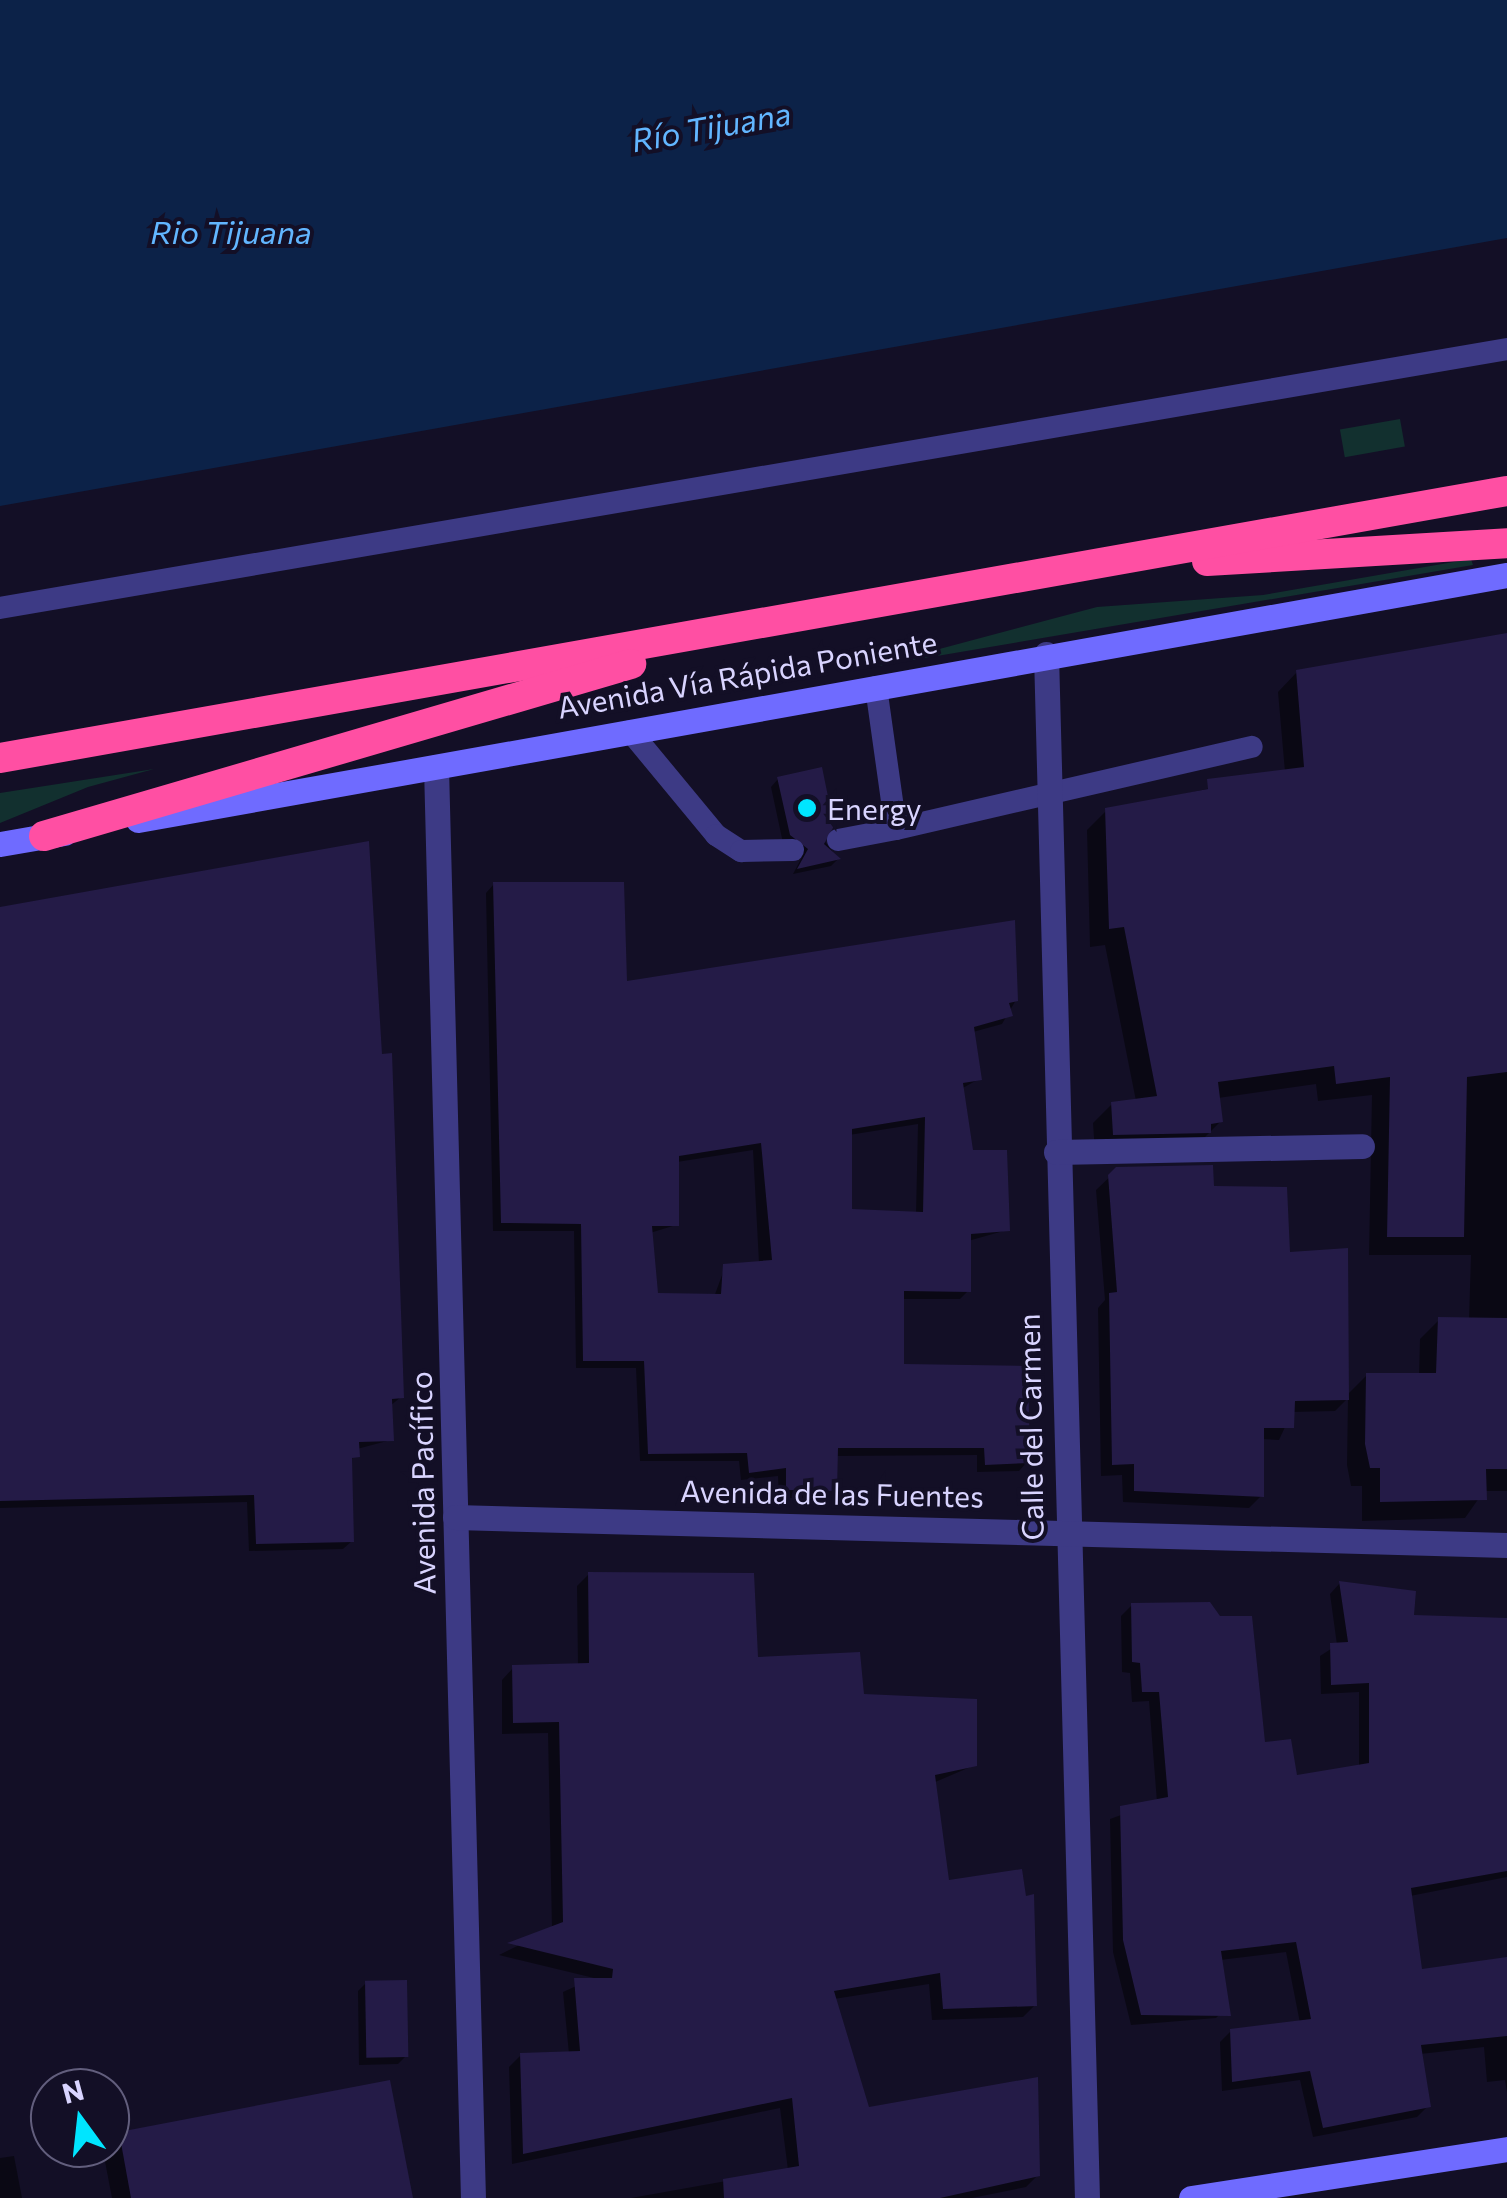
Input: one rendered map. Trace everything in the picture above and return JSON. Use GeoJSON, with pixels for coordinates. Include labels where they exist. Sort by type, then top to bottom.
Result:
{"type":"FeatureCollection","features":[{"type":"Feature","properties":{"kind":"highway","name":"Avenida Vía Rápida Poniente"},"geometry":{"type":"LineString","coordinates":[[0,758],[1507,492]]}},
{"type":"Feature","properties":{"kind":"highway"},"geometry":{"type":"LineString","coordinates":[[1064,569],[1507,543]]}},
{"type":"Feature","properties":{"kind":"highway"},"geometry":{"type":"LineString","coordinates":[[44,836],[784,619]]}},
{"type":"Feature","properties":{"kind":"main road","name":"Avenida Vía Rápida Poniente"},"geometry":{"type":"LineString","coordinates":[[0,844],[1046,654],[1507,575]]}},
{"type":"Feature","properties":{"kind":"main road"},"geometry":{"type":"LineString","coordinates":[[1191,2198],[1507,2150]]}},
{"type":"Feature","properties":{"kind":"street","name":"Calle del Carmen"},"geometry":{"type":"LineString","coordinates":[[1046,654],[1064,1530],[1086,2198]]}},
{"type":"Feature","properties":{"kind":"street","name":"Avenida Pacífico"},"geometry":{"type":"LineString","coordinates":[[436,767],[472,2198]]}},
{"type":"Feature","properties":{"kind":"street"},"geometry":{"type":"LineString","coordinates":[[1056,1152],[1362,1146]]}},
{"type":"Feature","properties":{"kind":"street","name":"Avenida de las Fuentes"},"geometry":{"type":"LineString","coordinates":[[455,1517],[1064,1530],[1507,1545]]}},
{"type":"Feature","properties":{"kind":"lane"},"geometry":{"type":"LineString","coordinates":[[0,608],[1507,349]]}},
{"type":"Feature","properties":{"kind":"lane"},"geometry":{"type":"LineString","coordinates":[[876,687],[896,829]]}},
{"type":"Feature","properties":{"kind":"lane"},"geometry":{"type":"LineString","coordinates":[[630,732],[716,834],[741,851],[793,850]]}},
{"type":"Feature","properties":{"kind":"lane"},"geometry":{"type":"LineString","coordinates":[[838,840],[1252,747]]}},
{"type":"Feature","properties":{"kind":"green space"},"geometry":{"type":"Polygon","coordinates":[[[1400,419],[1405,447],[1345,457],[1340,430],[1400,419]]]}},
{"type":"Feature","properties":{"kind":"green space"},"geometry":{"type":"Polygon","coordinates":[[[1471,559],[1473,565],[872,667],[1097,607],[1263,595],[1471,559]]]}},
{"type":"Feature","properties":{"kind":"green space"},"geometry":{"type":"Polygon","coordinates":[[[154,769],[88,787],[0,823],[0,793],[154,769]]]}},
{"type":"Feature","properties":{"kind":"water","name":"Rio Tijuana"},"geometry":{"type":"Polygon","coordinates":[[[0,0],[1507,0],[1507,238],[0,506],[0,0]]]}},
{"type":"Feature","properties":{"kind":"building"},"geometry":{"type":"Polygon","coordinates":[[[1507,633],[1507,1072],[1467,1077],[1464,1237],[1387,1237],[1390,1077],[1336,1084],[1334,1066],[1218,1082],[1223,1122],[1211,1124],[1211,1133],[1113,1135],[1111,1102],[1157,1096],[1124,927],[1109,929],[1105,808],[1208,789],[1207,779],[1304,767],[1296,670],[1507,633]]]}},
{"type":"Feature","properties":{"kind":"building","name":"Energy"},"geometry":{"type":"Polygon","coordinates":[[[822,767],[834,826],[824,844],[841,859],[797,869],[808,849],[790,835],[777,777],[822,767]]]}},
{"type":"Feature","properties":{"kind":"building"},"geometry":{"type":"Polygon","coordinates":[[[369,841],[382,1054],[392,1053],[404,1398],[392,1399],[394,1441],[359,1442],[360,1457],[352,1458],[354,1542],[256,1544],[254,1495],[0,1501],[0,907],[369,841]]]}},
{"type":"Feature","properties":{"kind":"building"},"geometry":{"type":"Polygon","coordinates":[[[493,882],[624,882],[627,981],[1015,920],[1018,1001],[1009,1003],[1013,1016],[974,1027],[982,1080],[963,1083],[973,1150],[1007,1150],[1010,1231],[971,1234],[971,1292],[904,1291],[904,1364],[1028,1366],[1030,1463],[985,1465],[984,1448],[838,1448],[837,1491],[786,1490],[786,1468],[749,1473],[747,1453],[648,1454],[644,1361],[583,1361],[581,1224],[501,1223],[493,882]],[[925,1117],[852,1129],[852,1209],[923,1212],[925,1117]],[[761,1143],[679,1156],[679,1226],[652,1226],[658,1293],[721,1294],[723,1264],[772,1260],[761,1143]]]}},
{"type":"Feature","properties":{"kind":"building"},"geometry":{"type":"Polygon","coordinates":[[[1213,1165],[1214,1186],[1287,1187],[1290,1252],[1348,1248],[1349,1400],[1295,1401],[1294,1428],[1264,1428],[1264,1497],[1134,1491],[1134,1464],[1112,1465],[1109,1293],[1117,1292],[1108,1175],[1116,1167],[1213,1165]]]}},
{"type":"Feature","properties":{"kind":"building"},"geometry":{"type":"Polygon","coordinates":[[[1438,1317],[1507,1318],[1507,1469],[1486,1469],[1487,1500],[1380,1502],[1380,1468],[1370,1468],[1365,1444],[1366,1373],[1436,1373],[1438,1317]]]}},
{"type":"Feature","properties":{"kind":"building"},"geometry":{"type":"Polygon","coordinates":[[[588,1572],[754,1573],[758,1657],[860,1652],[864,1694],[977,1699],[977,1766],[935,1775],[949,1880],[1022,1869],[1026,1896],[1034,1894],[1037,2006],[943,2009],[940,1973],[834,1991],[869,2107],[1038,2077],[1040,2176],[940,2198],[724,2198],[723,2179],[799,2166],[792,2098],[523,2154],[520,2053],[580,2051],[574,1978],[612,1978],[613,1969],[507,1943],[563,1922],[559,1722],[513,1723],[512,1665],[589,1663],[588,1572]]]}},
{"type":"Feature","properties":{"kind":"building"},"geometry":{"type":"Polygon","coordinates":[[[1339,1581],[1416,1591],[1414,1615],[1507,1618],[1507,1871],[1411,1888],[1422,1969],[1507,1957],[1507,2036],[1421,2045],[1431,2107],[1323,2128],[1310,2071],[1232,2082],[1230,2029],[1311,2019],[1296,1942],[1221,1951],[1231,2016],[1141,2015],[1123,1940],[1120,1806],[1168,1797],[1159,1692],[1142,1692],[1140,1663],[1132,1662],[1131,1603],[1210,1602],[1220,1616],[1252,1616],[1265,1742],[1291,1739],[1297,1775],[1369,1763],[1369,1683],[1331,1685],[1330,1643],[1348,1642],[1339,1581]]]}},
{"type":"Feature","properties":{"kind":"building"},"geometry":{"type":"Polygon","coordinates":[[[407,1980],[408,2057],[366,2058],[365,1981],[407,1980]]]}},
{"type":"Feature","properties":{"kind":"building"},"geometry":{"type":"Polygon","coordinates":[[[390,2080],[413,2198],[131,2198],[126,2168],[130,2168],[130,2130],[390,2080]]]}},
{"type":"Feature","properties":{"kind":"place","name":"Energy"},"geometry":{"type":"Point","coordinates":[807,808]}},
{"type":"Feature","properties":{"kind":"water label","name":"Río Tijuana"},"geometry":{"type":"Point","coordinates":[711,126]}}]}
